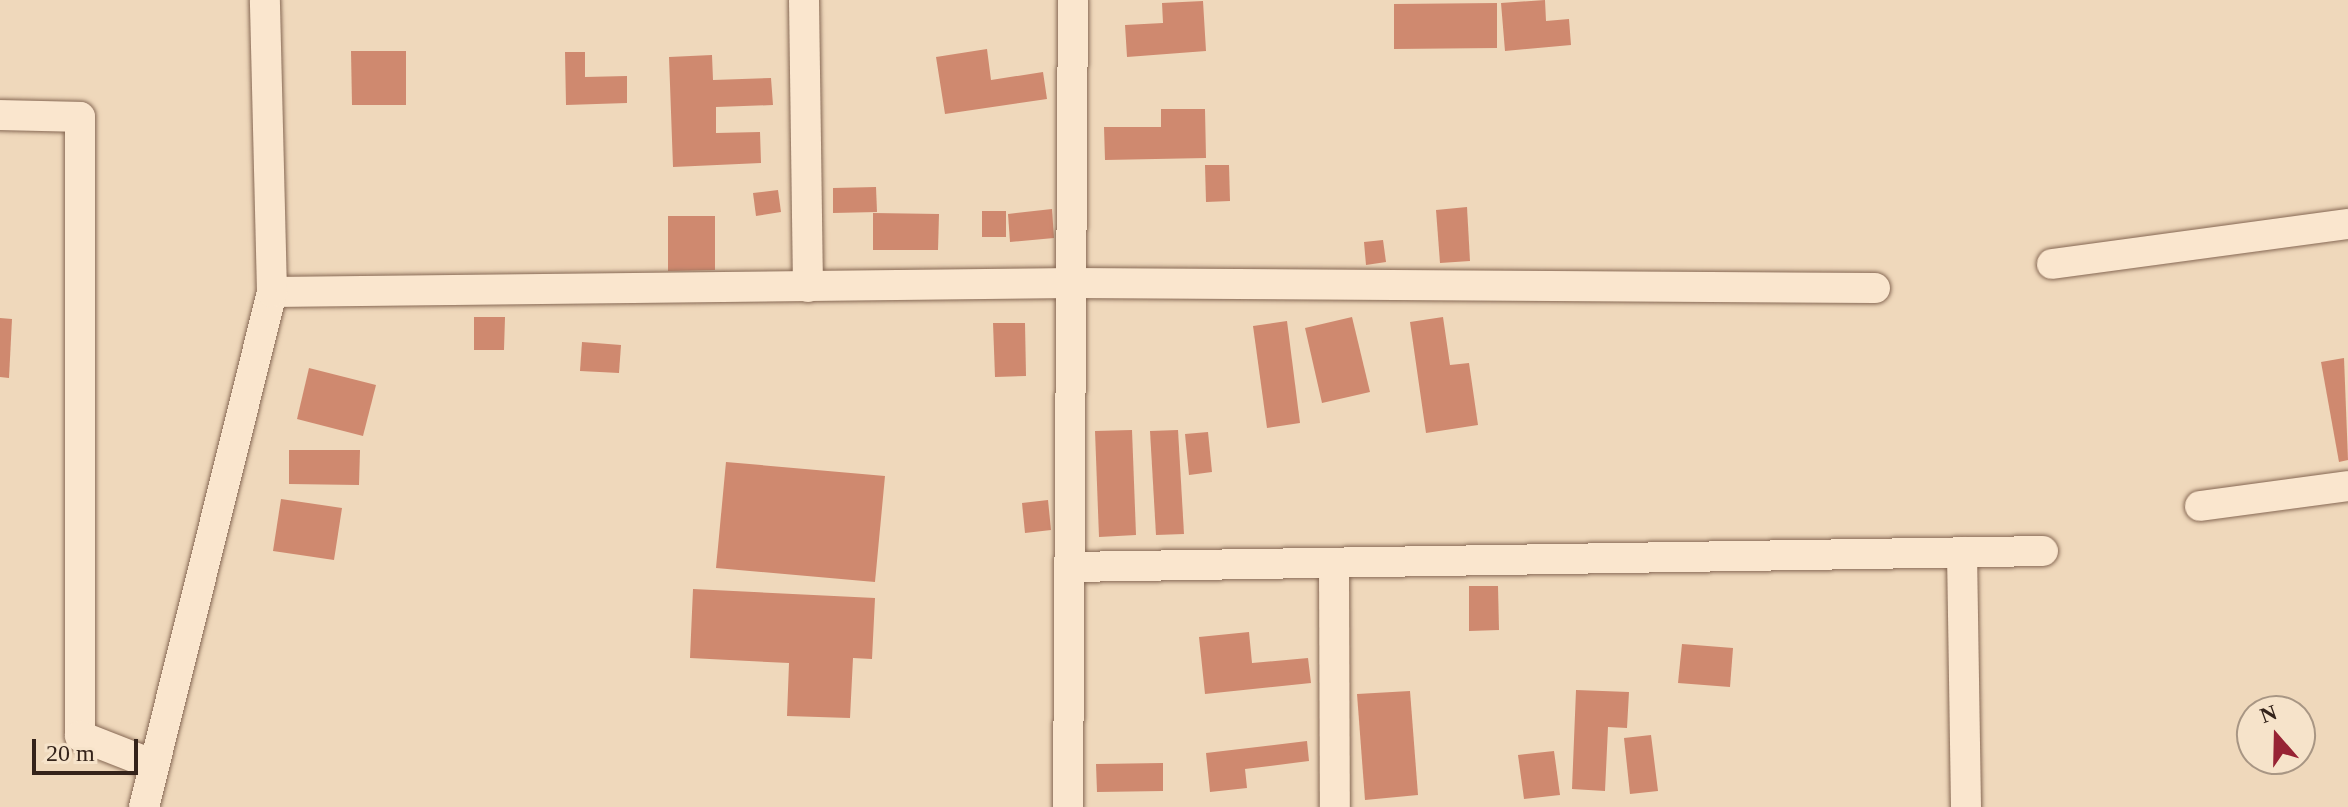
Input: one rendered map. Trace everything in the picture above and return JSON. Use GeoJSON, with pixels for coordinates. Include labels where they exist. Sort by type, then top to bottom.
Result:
{"type":"FeatureCollection","features":[{"type":"Feature","properties":{"kind":"street"},"geometry":{"type":"LineString","coordinates":[[144,807],[272,292],[265,0]]}},
{"type":"Feature","properties":{"kind":"street"},"geometry":{"type":"LineString","coordinates":[[804,0],[808,287]]}},
{"type":"Feature","properties":{"kind":"street"},"geometry":{"type":"LineString","coordinates":[[1068,807],[1073,0]]}},
{"type":"Feature","properties":{"kind":"street"},"geometry":{"type":"LineString","coordinates":[[0,115],[80,117],[80,736],[154,765]]}},
{"type":"Feature","properties":{"kind":"street"},"geometry":{"type":"LineString","coordinates":[[2052,264],[2348,224]]}},
{"type":"Feature","properties":{"kind":"street"},"geometry":{"type":"LineString","coordinates":[[272,292],[1073,283],[1875,288]]}},
{"type":"Feature","properties":{"kind":"street"},"geometry":{"type":"LineString","coordinates":[[2200,506],[2348,486]]}},
{"type":"Feature","properties":{"kind":"street"},"geometry":{"type":"LineString","coordinates":[[1070,567],[2043,551]]}},
{"type":"Feature","properties":{"kind":"street"},"geometry":{"type":"LineString","coordinates":[[1962,552],[1966,807]]}},
{"type":"Feature","properties":{"kind":"street"},"geometry":{"type":"LineString","coordinates":[[1334,563],[1335,807]]}},
{"type":"Feature","properties":{"kind":"building"},"geometry":{"type":"Polygon","coordinates":[[[1545,0],[1546,21],[1569,19],[1571,45],[1505,51],[1501,3],[1545,0]]]}},
{"type":"Feature","properties":{"kind":"building"},"geometry":{"type":"Polygon","coordinates":[[[1203,1],[1206,51],[1127,57],[1125,25],[1163,23],[1162,3],[1203,1]]]}},
{"type":"Feature","properties":{"kind":"building"},"geometry":{"type":"Polygon","coordinates":[[[1497,3],[1497,48],[1394,49],[1394,4],[1497,3]]]}},
{"type":"Feature","properties":{"kind":"building"},"geometry":{"type":"Polygon","coordinates":[[[987,49],[991,80],[1043,72],[1047,99],[945,114],[936,57],[987,49]]]}},
{"type":"Feature","properties":{"kind":"building"},"geometry":{"type":"Polygon","coordinates":[[[351,51],[406,51],[406,105],[352,105],[351,51]]]}},
{"type":"Feature","properties":{"kind":"building"},"geometry":{"type":"Polygon","coordinates":[[[565,52],[585,52],[585,77],[627,76],[627,103],[566,105],[565,52]]]}},
{"type":"Feature","properties":{"kind":"building"},"geometry":{"type":"Polygon","coordinates":[[[712,55],[713,80],[771,78],[773,105],[716,107],[716,133],[760,132],[761,163],[673,167],[669,57],[712,55]]]}},
{"type":"Feature","properties":{"kind":"building"},"geometry":{"type":"Polygon","coordinates":[[[1161,109],[1205,109],[1206,158],[1105,160],[1104,127],[1161,127],[1161,109]]]}},
{"type":"Feature","properties":{"kind":"building"},"geometry":{"type":"Polygon","coordinates":[[[1205,165],[1229,165],[1230,201],[1206,202],[1205,165]]]}},
{"type":"Feature","properties":{"kind":"building"},"geometry":{"type":"Polygon","coordinates":[[[876,187],[877,212],[833,213],[833,188],[876,187]]]}},
{"type":"Feature","properties":{"kind":"building"},"geometry":{"type":"Polygon","coordinates":[[[778,190],[781,212],[756,216],[753,193],[778,190]]]}},
{"type":"Feature","properties":{"kind":"building"},"geometry":{"type":"Polygon","coordinates":[[[1467,207],[1470,261],[1440,263],[1436,210],[1467,207]]]}},
{"type":"Feature","properties":{"kind":"building"},"geometry":{"type":"Polygon","coordinates":[[[1052,209],[1054,238],[1010,242],[1008,214],[1052,209]]]}},
{"type":"Feature","properties":{"kind":"building"},"geometry":{"type":"Polygon","coordinates":[[[982,211],[1006,211],[1006,237],[982,237],[982,211]]]}},
{"type":"Feature","properties":{"kind":"building"},"geometry":{"type":"Polygon","coordinates":[[[873,213],[939,214],[938,250],[873,250],[873,213]]]}},
{"type":"Feature","properties":{"kind":"building"},"geometry":{"type":"Polygon","coordinates":[[[668,216],[715,216],[715,270],[668,271],[668,216]]]}},
{"type":"Feature","properties":{"kind":"building"},"geometry":{"type":"Polygon","coordinates":[[[1383,240],[1386,262],[1366,265],[1364,242],[1383,240]]]}},
{"type":"Feature","properties":{"kind":"building"},"geometry":{"type":"Polygon","coordinates":[[[474,317],[505,317],[504,350],[474,350],[474,317]]]}},
{"type":"Feature","properties":{"kind":"building"},"geometry":{"type":"Polygon","coordinates":[[[1352,317],[1370,392],[1322,403],[1305,328],[1352,317]]]}},
{"type":"Feature","properties":{"kind":"building"},"geometry":{"type":"Polygon","coordinates":[[[1443,317],[1450,365],[1469,363],[1478,425],[1426,433],[1410,322],[1443,317]]]}},
{"type":"Feature","properties":{"kind":"building"},"geometry":{"type":"Polygon","coordinates":[[[0,318],[12,319],[9,378],[0,377],[0,318]]]}},
{"type":"Feature","properties":{"kind":"building"},"geometry":{"type":"Polygon","coordinates":[[[1287,321],[1300,423],[1267,428],[1253,326],[1287,321]]]}},
{"type":"Feature","properties":{"kind":"building"},"geometry":{"type":"Polygon","coordinates":[[[993,323],[1025,323],[1026,376],[995,377],[993,323]]]}},
{"type":"Feature","properties":{"kind":"building"},"geometry":{"type":"Polygon","coordinates":[[[582,342],[621,345],[619,373],[580,371],[582,342]]]}},
{"type":"Feature","properties":{"kind":"building"},"geometry":{"type":"Polygon","coordinates":[[[2344,358],[2348,460],[2339,462],[2321,362],[2344,358]]]}},
{"type":"Feature","properties":{"kind":"building"},"geometry":{"type":"Polygon","coordinates":[[[309,368],[376,385],[363,436],[297,419],[309,368]]]}},
{"type":"Feature","properties":{"kind":"building"},"geometry":{"type":"Polygon","coordinates":[[[1132,430],[1136,535],[1099,537],[1095,431],[1132,430]]]}},
{"type":"Feature","properties":{"kind":"building"},"geometry":{"type":"Polygon","coordinates":[[[1178,430],[1184,534],[1156,535],[1150,431],[1178,430]]]}},
{"type":"Feature","properties":{"kind":"building"},"geometry":{"type":"Polygon","coordinates":[[[1208,432],[1212,472],[1189,475],[1185,434],[1208,432]]]}},
{"type":"Feature","properties":{"kind":"building"},"geometry":{"type":"Polygon","coordinates":[[[289,450],[360,450],[359,485],[289,484],[289,450]]]}},
{"type":"Feature","properties":{"kind":"building"},"geometry":{"type":"Polygon","coordinates":[[[726,462],[885,476],[875,582],[716,568],[726,462]]]}},
{"type":"Feature","properties":{"kind":"building"},"geometry":{"type":"Polygon","coordinates":[[[281,499],[342,508],[334,560],[273,551],[281,499]]]}},
{"type":"Feature","properties":{"kind":"building"},"geometry":{"type":"Polygon","coordinates":[[[1048,500],[1051,530],[1025,533],[1022,503],[1048,500]]]}},
{"type":"Feature","properties":{"kind":"building"},"geometry":{"type":"Polygon","coordinates":[[[1469,586],[1498,586],[1499,630],[1469,631],[1469,586]]]}},
{"type":"Feature","properties":{"kind":"building"},"geometry":{"type":"Polygon","coordinates":[[[693,589],[875,598],[872,659],[853,658],[850,718],[787,716],[789,663],[690,658],[693,589]]]}},
{"type":"Feature","properties":{"kind":"building"},"geometry":{"type":"Polygon","coordinates":[[[1249,632],[1252,663],[1308,658],[1311,683],[1205,694],[1199,637],[1249,632]]]}},
{"type":"Feature","properties":{"kind":"building"},"geometry":{"type":"Polygon","coordinates":[[[1682,644],[1733,648],[1730,687],[1678,683],[1682,644]]]}},
{"type":"Feature","properties":{"kind":"building"},"geometry":{"type":"Polygon","coordinates":[[[1576,690],[1629,692],[1627,728],[1608,727],[1605,791],[1572,789],[1576,690]]]}},
{"type":"Feature","properties":{"kind":"building"},"geometry":{"type":"Polygon","coordinates":[[[1410,691],[1418,795],[1365,800],[1357,694],[1410,691]]]}},
{"type":"Feature","properties":{"kind":"building"},"geometry":{"type":"Polygon","coordinates":[[[1651,735],[1658,791],[1630,794],[1624,738],[1651,735]]]}},
{"type":"Feature","properties":{"kind":"building"},"geometry":{"type":"Polygon","coordinates":[[[1307,741],[1309,761],[1245,769],[1247,788],[1210,792],[1206,753],[1307,741]]]}},
{"type":"Feature","properties":{"kind":"building"},"geometry":{"type":"Polygon","coordinates":[[[1554,751],[1560,795],[1524,799],[1518,755],[1554,751]]]}},
{"type":"Feature","properties":{"kind":"building"},"geometry":{"type":"Polygon","coordinates":[[[1163,763],[1163,791],[1097,792],[1096,764],[1163,763]]]}}]}
